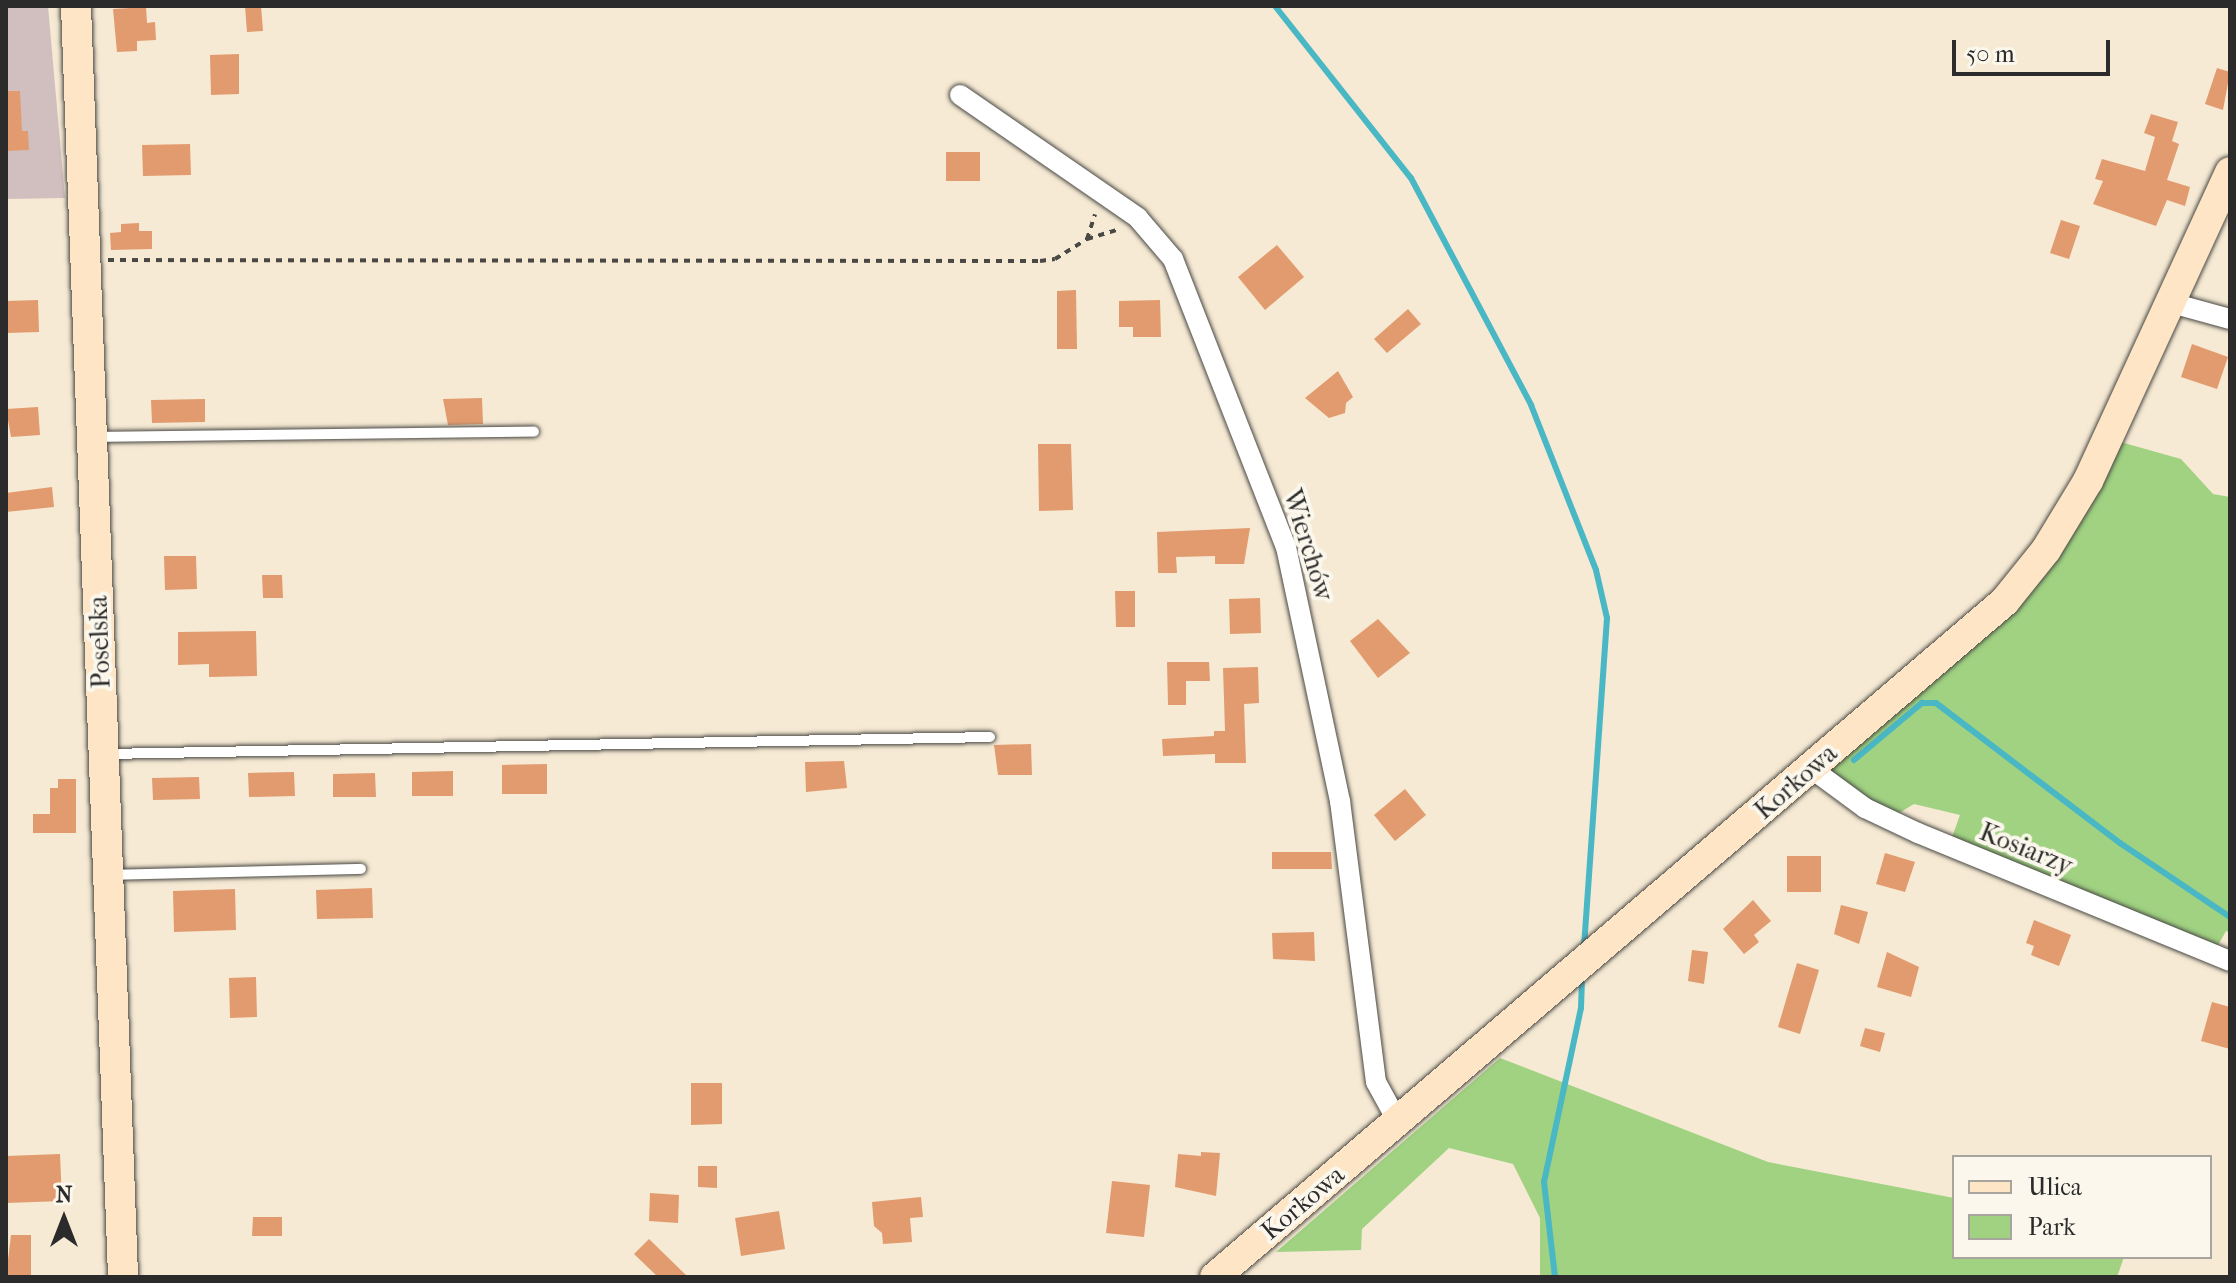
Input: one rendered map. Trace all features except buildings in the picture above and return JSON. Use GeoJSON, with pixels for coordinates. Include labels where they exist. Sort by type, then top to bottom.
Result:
{"type":"FeatureCollection","features":[{"type":"Feature","properties":{"kind":"street","name":"Poselska"},"geometry":{"type":"LineString","coordinates":[[76,6],[123,1277]]}},
{"type":"Feature","properties":{"kind":"street","name":"Wierchów"},"geometry":{"type":"LineString","coordinates":[[960,95],[1138,218],[1173,259],[1286,547],[1340,801],[1376,1082],[1398,1122]]}},
{"type":"Feature","properties":{"kind":"street","name":"Korkowa"},"geometry":{"type":"LineString","coordinates":[[1215,1277],[2005,601],[2046,550],[2088,481],[2230,172]]}},
{"type":"Feature","properties":{"kind":"street"},"geometry":{"type":"LineString","coordinates":[[2168,302],[2230,319]]}},
{"type":"Feature","properties":{"kind":"street","name":"Kosiarzy"},"geometry":{"type":"LineString","coordinates":[[1812,769],[1865,808],[1918,833],[2230,961]]}},
{"type":"Feature","properties":{"kind":"lane"},"geometry":{"type":"LineString","coordinates":[[92,437],[534,432]]}},
{"type":"Feature","properties":{"kind":"lane"},"geometry":{"type":"LineString","coordinates":[[104,754],[990,737]]}},
{"type":"Feature","properties":{"kind":"lane"},"geometry":{"type":"LineString","coordinates":[[109,875],[361,869]]}},
{"type":"Feature","properties":{"kind":"path"},"geometry":{"type":"LineString","coordinates":[[86,260],[1040,261],[1055,259],[1087,239],[1096,211],[1090,184]]}},
{"type":"Feature","properties":{"kind":"shaded area"},"geometry":{"type":"Polygon","coordinates":[[[6,6],[48,6],[65,198],[6,199],[6,6]]]}},
{"type":"Feature","properties":{"kind":"green space"},"geometry":{"type":"Polygon","coordinates":[[[2117,441],[2181,459],[2213,494],[2230,497],[2230,933],[2226,931],[2217,947],[1951,840],[1960,815],[1914,804],[1899,813],[1874,805],[1841,785],[1829,768],[1928,684],[2117,441]]]}},
{"type":"Feature","properties":{"kind":"green space"},"geometry":{"type":"Polygon","coordinates":[[[1500,1058],[1768,1162],[1952,1198],[1952,1259],[2123,1259],[2117,1277],[1540,1277],[1540,1218],[1513,1164],[1449,1148],[1362,1229],[1361,1250],[1276,1252],[1500,1058]]]}},
{"type":"Feature","properties":{"kind":"waterway"},"geometry":{"type":"LineString","coordinates":[[1275,6],[1411,178],[1531,405],[1596,570],[1607,618],[1584,950]]}},
{"type":"Feature","properties":{"kind":"waterway"},"geometry":{"type":"LineString","coordinates":[[1854,760],[1922,703],[1936,703],[2120,843],[2230,917]]}},
{"type":"Feature","properties":{"kind":"waterway"},"geometry":{"type":"LineString","coordinates":[[1555,1277],[1544,1182],[1581,1008],[1582,977]]}}]}
